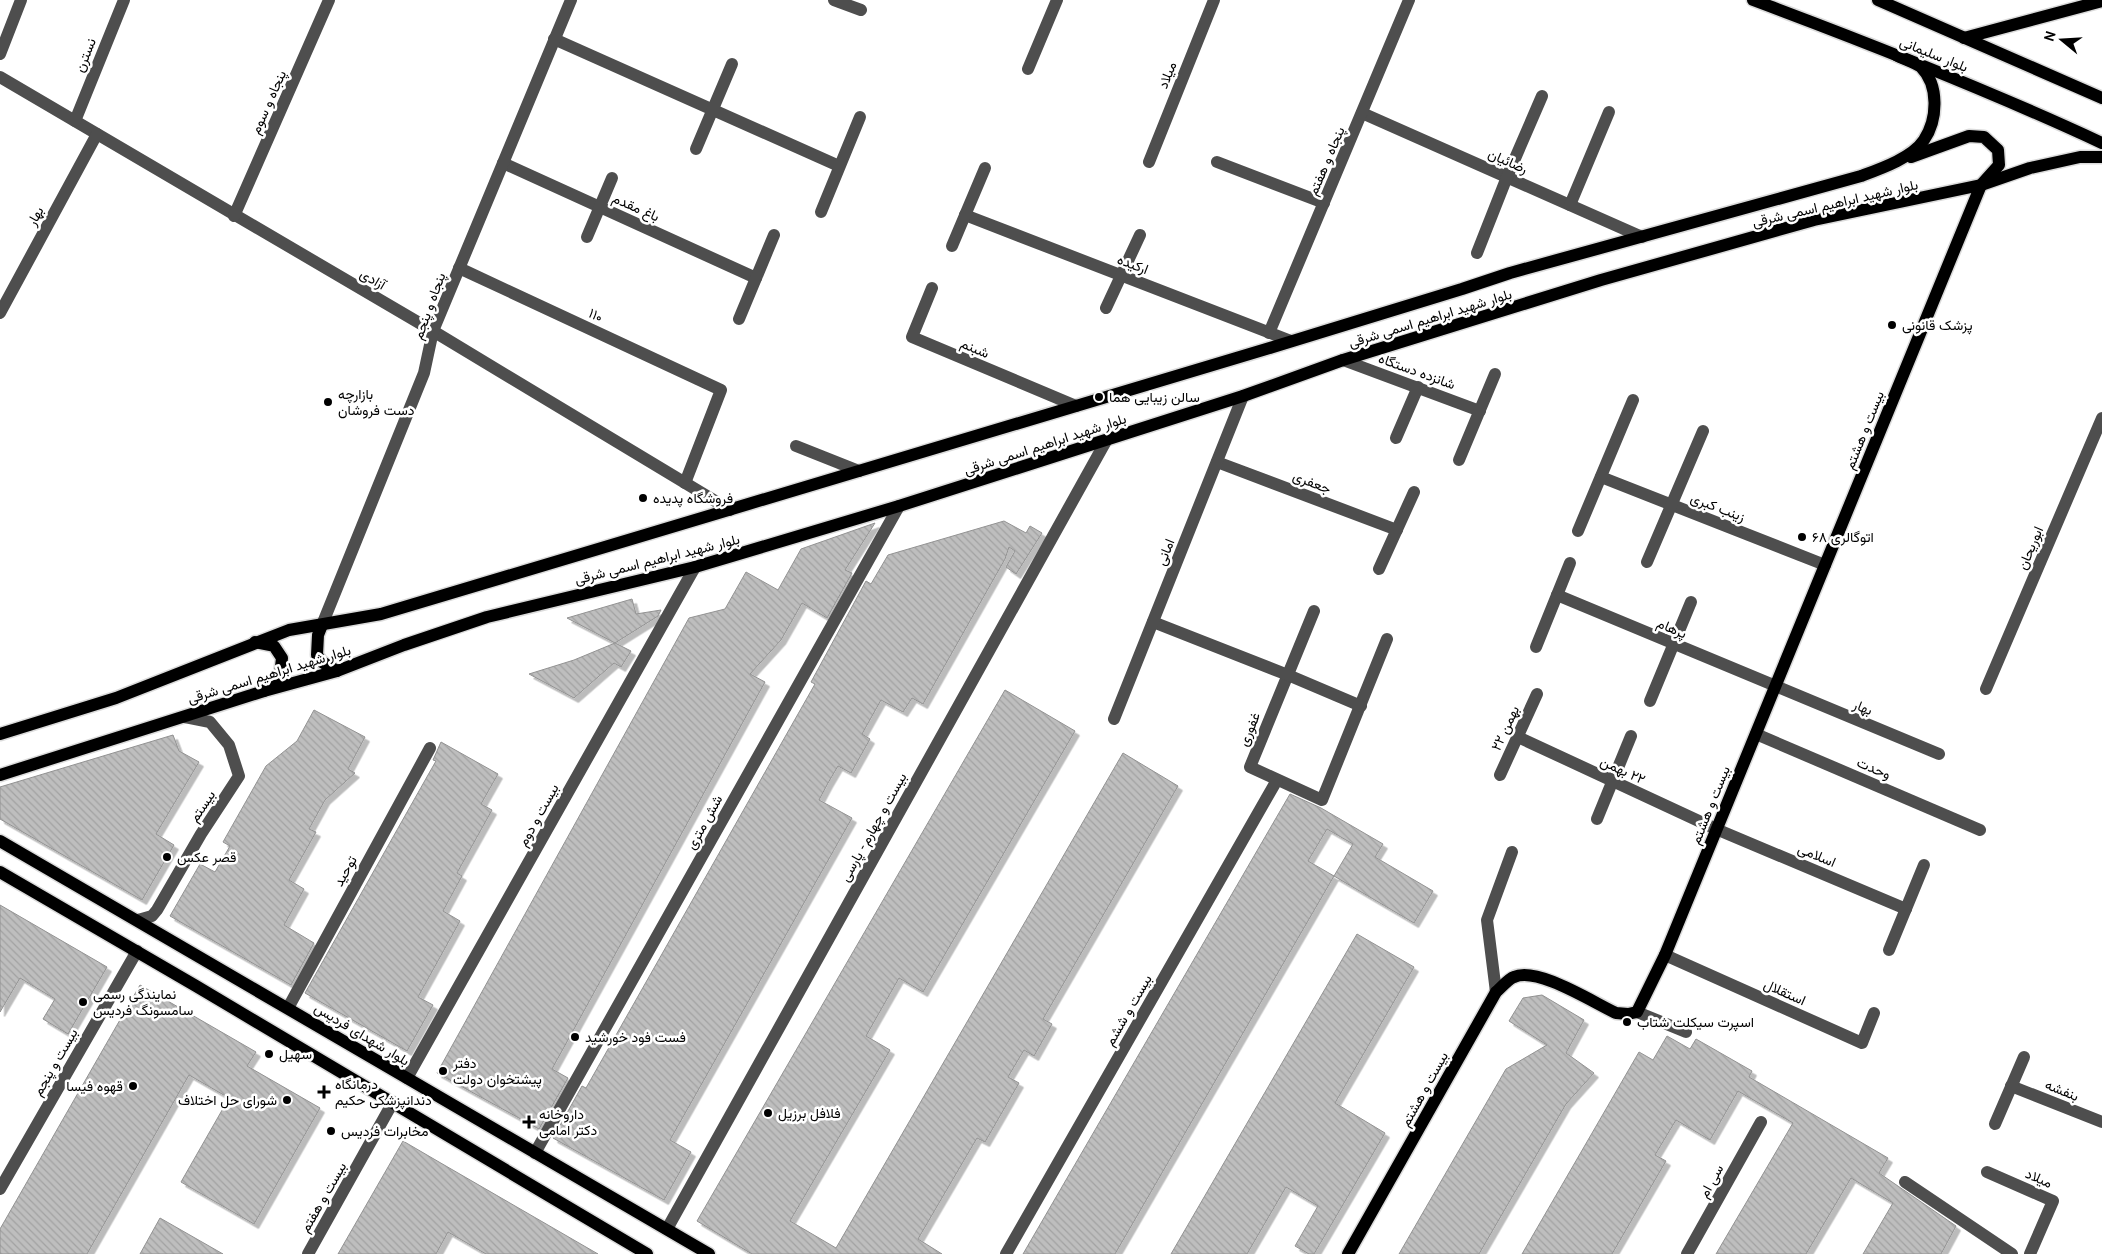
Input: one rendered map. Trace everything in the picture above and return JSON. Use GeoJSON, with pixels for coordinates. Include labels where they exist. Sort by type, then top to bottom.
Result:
{"type":"FeatureCollection","features":[{"type":"Feature","properties":{"kind":"main road","name":"بلوار سلیمانی"},"geometry":{"type":"LineString","coordinates":[[1753,0],[2022,106],[2102,143]]}},
{"type":"Feature","properties":{"kind":"main road","name":"بلوار سلیمانی"},"geometry":{"type":"LineString","coordinates":[[1878,0],[2102,98]]}},
{"type":"Feature","properties":{"kind":"main road"},"geometry":{"type":"LineString","coordinates":[[1964,38],[2102,1]]}},
{"type":"Feature","properties":{"kind":"main road","name":"بلوار شهید ابراهیم اسمی شرقی"},"geometry":{"type":"LineString","coordinates":[[0,734],[116,698],[254,642],[289,630],[381,614],[1076,406],[1510,273],[1860,176],[1895,163],[1923,141],[1930,127],[1935,108],[1932,86],[1920,67],[1896,56]]}},
{"type":"Feature","properties":{"kind":"main road","name":"بیست و هشتم"},"geometry":{"type":"LineString","coordinates":[[1348,1254],[1496,992],[1514,976],[1542,977],[1616,1014],[1637,1012],[1665,955],[1981,185],[1999,165],[1998,150],[1984,138],[1969,136],[1895,163]]}},
{"type":"Feature","properties":{"kind":"main road","name":"بلوار شهید ابراهیم اسمی شرقی"},"geometry":{"type":"LineString","coordinates":[[0,775],[264,691],[337,671],[404,645],[487,617],[695,567],[899,506],[1243,396],[1343,360],[1601,280],[1814,220],[1981,185],[2030,168],[2080,158],[2102,157]]}},
{"type":"Feature","properties":{"kind":"main road"},"geometry":{"type":"LineString","coordinates":[[322,625],[318,635],[317,655],[322,662],[337,671]]}},
{"type":"Feature","properties":{"kind":"main road"},"geometry":{"type":"LineString","coordinates":[[254,642],[274,646],[282,658],[280,675],[264,691]]}},
{"type":"Feature","properties":{"kind":"main road","name":"بلوار شهدای فردیس"},"geometry":{"type":"LineString","coordinates":[[0,841],[710,1254]]}},
{"type":"Feature","properties":{"kind":"main road"},"geometry":{"type":"LineString","coordinates":[[0,872],[394,1102],[647,1254]]}},
{"type":"Feature","properties":{"kind":"street"},"geometry":{"type":"LineString","coordinates":[[0,54],[21,0]]}},
{"type":"Feature","properties":{"kind":"street","name":"نسترن"},"geometry":{"type":"LineString","coordinates":[[75,121],[124,0]]}},
{"type":"Feature","properties":{"kind":"street","name":"پنجاه و سوم"},"geometry":{"type":"LineString","coordinates":[[234,216],[329,0]]}},
{"type":"Feature","properties":{"kind":"street","name":"پنجاه و پنجم"},"geometry":{"type":"LineString","coordinates":[[322,625],[424,373],[433,331],[571,0]]}},
{"type":"Feature","properties":{"kind":"street"},"geometry":{"type":"LineString","coordinates":[[834,0],[861,10]]}},
{"type":"Feature","properties":{"kind":"street"},"geometry":{"type":"LineString","coordinates":[[1028,69],[1057,0]]}},
{"type":"Feature","properties":{"kind":"street","name":"میلاد"},"geometry":{"type":"LineString","coordinates":[[1149,162],[1214,0]]}},
{"type":"Feature","properties":{"kind":"street","name":"پنجاه و هفتم"},"geometry":{"type":"LineString","coordinates":[[1269,333],[1410,0]]}},
{"type":"Feature","properties":{"kind":"street"},"geometry":{"type":"LineString","coordinates":[[554,39],[839,166]]}},
{"type":"Feature","properties":{"kind":"street"},"geometry":{"type":"LineString","coordinates":[[696,149],[732,64]]}},
{"type":"Feature","properties":{"kind":"street","name":"آزادی"},"geometry":{"type":"LineString","coordinates":[[0,77],[433,331],[730,510]]}},
{"type":"Feature","properties":{"kind":"street"},"geometry":{"type":"LineString","coordinates":[[1477,253],[1542,96]]}},
{"type":"Feature","properties":{"kind":"street"},"geometry":{"type":"LineString","coordinates":[[1570,205],[1609,112]]}},
{"type":"Feature","properties":{"kind":"street","name":"رضائیان"},"geometry":{"type":"LineString","coordinates":[[1362,113],[1642,237]]}},
{"type":"Feature","properties":{"kind":"street"},"geometry":{"type":"LineString","coordinates":[[821,212],[860,117]]}},
{"type":"Feature","properties":{"kind":"street","name":"بهار"},"geometry":{"type":"LineString","coordinates":[[0,313],[97,134]]}},
{"type":"Feature","properties":{"kind":"street"},"geometry":{"type":"LineString","coordinates":[[1217,162],[1324,203]]}},
{"type":"Feature","properties":{"kind":"street","name":"باغ مقدم"},"geometry":{"type":"LineString","coordinates":[[503,163],[756,278]]}},
{"type":"Feature","properties":{"kind":"street"},"geometry":{"type":"LineString","coordinates":[[952,246],[986,168]]}},
{"type":"Feature","properties":{"kind":"street"},"geometry":{"type":"LineString","coordinates":[[587,238],[612,178]]}},
{"type":"Feature","properties":{"kind":"street","name":"ارکیده"},"geometry":{"type":"LineString","coordinates":[[965,215],[1291,341]]}},
{"type":"Feature","properties":{"kind":"street"},"geometry":{"type":"LineString","coordinates":[[739,319],[774,235]]}},
{"type":"Feature","properties":{"kind":"street"},"geometry":{"type":"LineString","coordinates":[[1106,308],[1140,235]]}},
{"type":"Feature","properties":{"kind":"street","name":"۱۱۰"},"geometry":{"type":"LineString","coordinates":[[459,268],[721,390],[685,483]]}},
{"type":"Feature","properties":{"kind":"street","name":"شبنم"},"geometry":{"type":"LineString","coordinates":[[932,288],[912,337],[1076,406]]}},
{"type":"Feature","properties":{"kind":"street","name":"شانزده دستگاه"},"geometry":{"type":"LineString","coordinates":[[1343,360],[1480,411]]}},
{"type":"Feature","properties":{"kind":"street"},"geometry":{"type":"LineString","coordinates":[[1459,460],[1495,374]]}},
{"type":"Feature","properties":{"kind":"street"},"geometry":{"type":"LineString","coordinates":[[1396,438],[1418,387]]}},
{"type":"Feature","properties":{"kind":"street","name":"امانی"},"geometry":{"type":"LineString","coordinates":[[1114,719],[1243,396]]}},
{"type":"Feature","properties":{"kind":"street"},"geometry":{"type":"LineString","coordinates":[[1578,531],[1633,400]]}},
{"type":"Feature","properties":{"kind":"street","name":"ابوریحان"},"geometry":{"type":"LineString","coordinates":[[1986,689],[2102,418]]}},
{"type":"Feature","properties":{"kind":"street"},"geometry":{"type":"LineString","coordinates":[[1648,562],[1703,431]]}},
{"type":"Feature","properties":{"kind":"street","name":"بیست و چهارم - پارسی"},"geometry":{"type":"LineString","coordinates":[[667,1229],[1106,440]]}},
{"type":"Feature","properties":{"kind":"street"},"geometry":{"type":"LineString","coordinates":[[796,446],[859,471]]}},
{"type":"Feature","properties":{"kind":"street","name":"جعفری"},"geometry":{"type":"LineString","coordinates":[[1217,462],[1396,530]]}},
{"type":"Feature","properties":{"kind":"street","name":"زینب کبری"},"geometry":{"type":"LineString","coordinates":[[1600,477],[1825,565]]}},
{"type":"Feature","properties":{"kind":"street"},"geometry":{"type":"LineString","coordinates":[[1379,569],[1414,492]]}},
{"type":"Feature","properties":{"kind":"street","name":"شش متری"},"geometry":{"type":"LineString","coordinates":[[535,1153],[899,506]]}},
{"type":"Feature","properties":{"kind":"street"},"geometry":{"type":"LineString","coordinates":[[1536,648],[1570,563]]}},
{"type":"Feature","properties":{"kind":"street","name":"بیست و دوم"},"geometry":{"type":"LineString","coordinates":[[407,1078],[695,567]]}},
{"type":"Feature","properties":{"kind":"street","name":"پرهام"},"geometry":{"type":"LineString","coordinates":[[1557,595],[1775,687]]}},
{"type":"Feature","properties":{"kind":"street"},"geometry":{"type":"LineString","coordinates":[[1650,701],[1691,602]]}},
{"type":"Feature","properties":{"kind":"street"},"geometry":{"type":"LineString","coordinates":[[1288,675],[1314,611]]}},
{"type":"Feature","properties":{"kind":"street"},"geometry":{"type":"LineString","coordinates":[[1153,622],[1361,706]]}},
{"type":"Feature","properties":{"kind":"street"},"geometry":{"type":"LineString","coordinates":[[1277,780],[1322,800],[1387,639]]}},
{"type":"Feature","properties":{"kind":"street","name":"غفوری"},"geometry":{"type":"LineString","coordinates":[[1277,780],[1250,767],[1288,675]]}},
{"type":"Feature","properties":{"kind":"street","name":"بهار"},"geometry":{"type":"LineString","coordinates":[[1775,687],[1939,754]]}},
{"type":"Feature","properties":{"kind":"street","name":"۲۲ بهمن"},"geometry":{"type":"LineString","coordinates":[[1500,774],[1537,694]]}},
{"type":"Feature","properties":{"kind":"street","name":"بیستم"},"geometry":{"type":"LineString","coordinates":[[138,920],[152,916],[157,910],[201,834],[239,776],[229,745],[210,722],[185,716]]}},
{"type":"Feature","properties":{"kind":"street","name":"وحدت"},"geometry":{"type":"LineString","coordinates":[[1756,734],[1980,830]]}},
{"type":"Feature","properties":{"kind":"street"},"geometry":{"type":"LineString","coordinates":[[1597,819],[1631,736]]}},
{"type":"Feature","properties":{"kind":"street","name":"٢٢ بهمن"},"geometry":{"type":"LineString","coordinates":[[1518,737],[1716,829]]}},
{"type":"Feature","properties":{"kind":"street","name":"توحید"},"geometry":{"type":"LineString","coordinates":[[288,1008],[430,748]]}},
{"type":"Feature","properties":{"kind":"street","name":"بیست و ششم"},"geometry":{"type":"LineString","coordinates":[[1006,1254],[1277,780]]}},
{"type":"Feature","properties":{"kind":"street","name":"اسلامی"},"geometry":{"type":"LineString","coordinates":[[1716,829],[1906,909]]}},
{"type":"Feature","properties":{"kind":"street"},"geometry":{"type":"LineString","coordinates":[[1496,992],[1487,920],[1512,852]]}},
{"type":"Feature","properties":{"kind":"street"},"geometry":{"type":"LineString","coordinates":[[1889,950],[1924,865]]}},
{"type":"Feature","properties":{"kind":"street","name":"بیست و پنجم"},"geometry":{"type":"LineString","coordinates":[[0,1189],[137,951]]}},
{"type":"Feature","properties":{"kind":"street","name":"استقلال"},"geometry":{"type":"LineString","coordinates":[[1665,955],[1862,1043],[1874,1013]]}},
{"type":"Feature","properties":{"kind":"street"},"geometry":{"type":"LineString","coordinates":[[1637,1012],[1686,1032]]}},
{"type":"Feature","properties":{"kind":"street"},"geometry":{"type":"LineString","coordinates":[[1995,1124],[2024,1057]]}},
{"type":"Feature","properties":{"kind":"street","name":"بنفشه"},"geometry":{"type":"LineString","coordinates":[[2011,1086],[2102,1122]]}},
{"type":"Feature","properties":{"kind":"street","name":"بیست و هفتم"},"geometry":{"type":"LineString","coordinates":[[308,1254],[394,1102]]}},
{"type":"Feature","properties":{"kind":"street","name":"سی ام"},"geometry":{"type":"LineString","coordinates":[[1687,1254],[1761,1122]]}},
{"type":"Feature","properties":{"kind":"street","name":"میلاد"},"geometry":{"type":"LineString","coordinates":[[1988,1172],[2053,1201],[2030,1254]]}},
{"type":"Feature","properties":{"kind":"street"},"geometry":{"type":"LineString","coordinates":[[1905,1182],[2012,1254]]}},
{"type":"Feature","properties":{"kind":"building"},"geometry":{"type":"Polygon","coordinates":[[[1004,521],[1026,533],[1030,526],[1042,533],[1016,574],[1006,567],[1015,551],[1009,547],[1005,559],[923,704],[912,698],[903,712],[881,700],[862,734],[870,739],[851,773],[838,766],[819,800],[852,818],[670,1140],[691,1152],[664,1200],[553,1138],[582,1086],[586,1088],[815,684],[811,682],[866,581],[871,584],[888,555],[1004,521]]]}},
{"type":"Feature","properties":{"kind":"building"},"geometry":{"type":"Polygon","coordinates":[[[875,523],[845,570],[852,573],[827,618],[802,603],[781,640],[750,674],[765,682],[552,1069],[568,1078],[539,1129],[437,1073],[689,618],[725,609],[746,572],[778,590],[801,549],[875,523]]]}},
{"type":"Feature","properties":{"kind":"building"},"geometry":{"type":"Polygon","coordinates":[[[632,599],[636,614],[661,610],[658,616],[615,643],[567,618],[632,599]]]}},
{"type":"Feature","properties":{"kind":"building"},"geometry":{"type":"Polygon","coordinates":[[[615,643],[631,651],[621,667],[614,663],[574,698],[529,674],[574,660],[615,643]]]}},
{"type":"Feature","properties":{"kind":"building"},"geometry":{"type":"Polygon","coordinates":[[[1005,690],[1075,731],[923,992],[899,978],[866,1036],[890,1050],[790,1221],[836,1248],[1123,753],[1178,786],[1043,1019],[1052,1024],[1034,1056],[1024,1050],[1008,1077],[1019,1083],[985,1142],[977,1138],[918,1239],[942,1254],[752,1254],[697,1221],[1005,690]]]}},
{"type":"Feature","properties":{"kind":"building"},"geometry":{"type":"Polygon","coordinates":[[[314,710],[365,737],[348,769],[355,773],[325,800],[309,829],[316,832],[289,880],[304,889],[284,925],[314,943],[291,985],[170,916],[200,864],[215,872],[230,846],[223,842],[266,766],[297,741],[314,710]]]}},
{"type":"Feature","properties":{"kind":"building"},"geometry":{"type":"Polygon","coordinates":[[[173,735],[179,751],[199,762],[156,834],[174,845],[142,900],[0,819],[0,787],[173,735]]]}},
{"type":"Feature","properties":{"kind":"building"},"geometry":{"type":"Polygon","coordinates":[[[441,742],[498,774],[481,804],[492,810],[457,873],[462,876],[443,911],[460,921],[418,997],[433,1005],[407,1051],[305,993],[436,761],[433,760],[441,742]]]}},
{"type":"Feature","properties":{"kind":"building"},"geometry":{"type":"Polygon","coordinates":[[[1290,794],[1321,808],[1383,844],[1375,857],[1433,891],[1414,923],[1334,876],[1115,1254],[1023,1254],[1290,794]],[[1327,829],[1308,861],[1334,876],[1353,844],[1327,829]]]}},
{"type":"Feature","properties":{"kind":"building"},"geometry":{"type":"Polygon","coordinates":[[[0,905],[107,967],[68,1034],[43,1019],[55,999],[20,978],[0,1012],[0,905]]]}},
{"type":"Feature","properties":{"kind":"building"},"geometry":{"type":"Polygon","coordinates":[[[1357,934],[1414,967],[1335,1103],[1385,1133],[1314,1254],[1309,1254],[1295,1246],[1318,1206],[1286,1187],[1247,1254],[1171,1254],[1357,934]]]}},
{"type":"Feature","properties":{"kind":"building"},"geometry":{"type":"Polygon","coordinates":[[[140,985],[256,1052],[247,1066],[320,1108],[254,1224],[181,1182],[229,1098],[189,1075],[87,1254],[0,1254],[0,1229],[140,985]]]}},
{"type":"Feature","properties":{"kind":"building"},"geometry":{"type":"Polygon","coordinates":[[[1542,995],[1584,1020],[1566,1053],[1594,1073],[1566,1104],[1479,1254],[1399,1254],[1506,1069],[1547,1045],[1509,1021],[1523,998],[1542,995]]]}},
{"type":"Feature","properties":{"kind":"building"},"geometry":{"type":"Polygon","coordinates":[[[1667,1036],[1690,1049],[1696,1039],[1752,1071],[1749,1077],[1888,1158],[1879,1173],[1956,1226],[1941,1254],[1863,1254],[1893,1203],[1851,1178],[1806,1254],[1716,1254],[1793,1123],[1738,1091],[1710,1140],[1676,1120],[1655,1155],[1666,1161],[1612,1254],[1522,1254],[1639,1052],[1653,1060],[1667,1036]]]}},
{"type":"Feature","properties":{"kind":"building"},"geometry":{"type":"Polygon","coordinates":[[[403,1141],[598,1254],[486,1254],[448,1232],[436,1254],[338,1254],[403,1141]]]}},
{"type":"Feature","properties":{"kind":"building"},"geometry":{"type":"Polygon","coordinates":[[[160,1218],[223,1254],[140,1254],[160,1218]]]}},
{"type":"Feature","properties":{"kind":"place","name":"پزشک قانونی"},"geometry":{"type":"Point","coordinates":[1892,325]}},
{"type":"Feature","properties":{"kind":"place","name":"سالن زیبایی هما"},"geometry":{"type":"Point","coordinates":[1099,397]}},
{"type":"Feature","properties":{"kind":"place","name":"بازارچه دست فروشان"},"geometry":{"type":"Point","coordinates":[328,402]}},
{"type":"Feature","properties":{"kind":"place","name":"فروشگاه پدیده"},"geometry":{"type":"Point","coordinates":[643,498]}},
{"type":"Feature","properties":{"kind":"place","name":"اتوگالری ۶۸"},"geometry":{"type":"Point","coordinates":[1802,537]}},
{"type":"Feature","properties":{"kind":"place","name":"قصر عکس"},"geometry":{"type":"Point","coordinates":[167,857]}},
{"type":"Feature","properties":{"kind":"place","name":"نمایندگی رسمی سامسونگ فردیس"},"geometry":{"type":"Point","coordinates":[83,1002]}},
{"type":"Feature","properties":{"kind":"place","name":"اسپرت سیکلت شتاب"},"geometry":{"type":"Point","coordinates":[1627,1022]}},
{"type":"Feature","properties":{"kind":"place","name":"فست فود خورشید"},"geometry":{"type":"Point","coordinates":[575,1037]}},
{"type":"Feature","properties":{"kind":"place","name":"سهیل"},"geometry":{"type":"Point","coordinates":[269,1054]}},
{"type":"Feature","properties":{"kind":"place","name":"دفتر پیشتخوان دولت"},"geometry":{"type":"Point","coordinates":[443,1071]}},
{"type":"Feature","properties":{"kind":"place","name":"قهوه فیسا"},"geometry":{"type":"Point","coordinates":[133,1086]}},
{"type":"Feature","properties":{"kind":"place","name":"درمانگاه دندانپزشکی حکیم"},"geometry":{"type":"Point","coordinates":[324,1092]}},
{"type":"Feature","properties":{"kind":"place","name":"شورای حل اختلاف"},"geometry":{"type":"Point","coordinates":[287,1100]}},
{"type":"Feature","properties":{"kind":"place","name":"فلافل برزیل"},"geometry":{"type":"Point","coordinates":[768,1113]}},
{"type":"Feature","properties":{"kind":"place","name":"داروخانه دکتر امامی"},"geometry":{"type":"Point","coordinates":[529,1122]}},
{"type":"Feature","properties":{"kind":"place","name":"مخابرات فردیس"},"geometry":{"type":"Point","coordinates":[331,1131]}}]}
